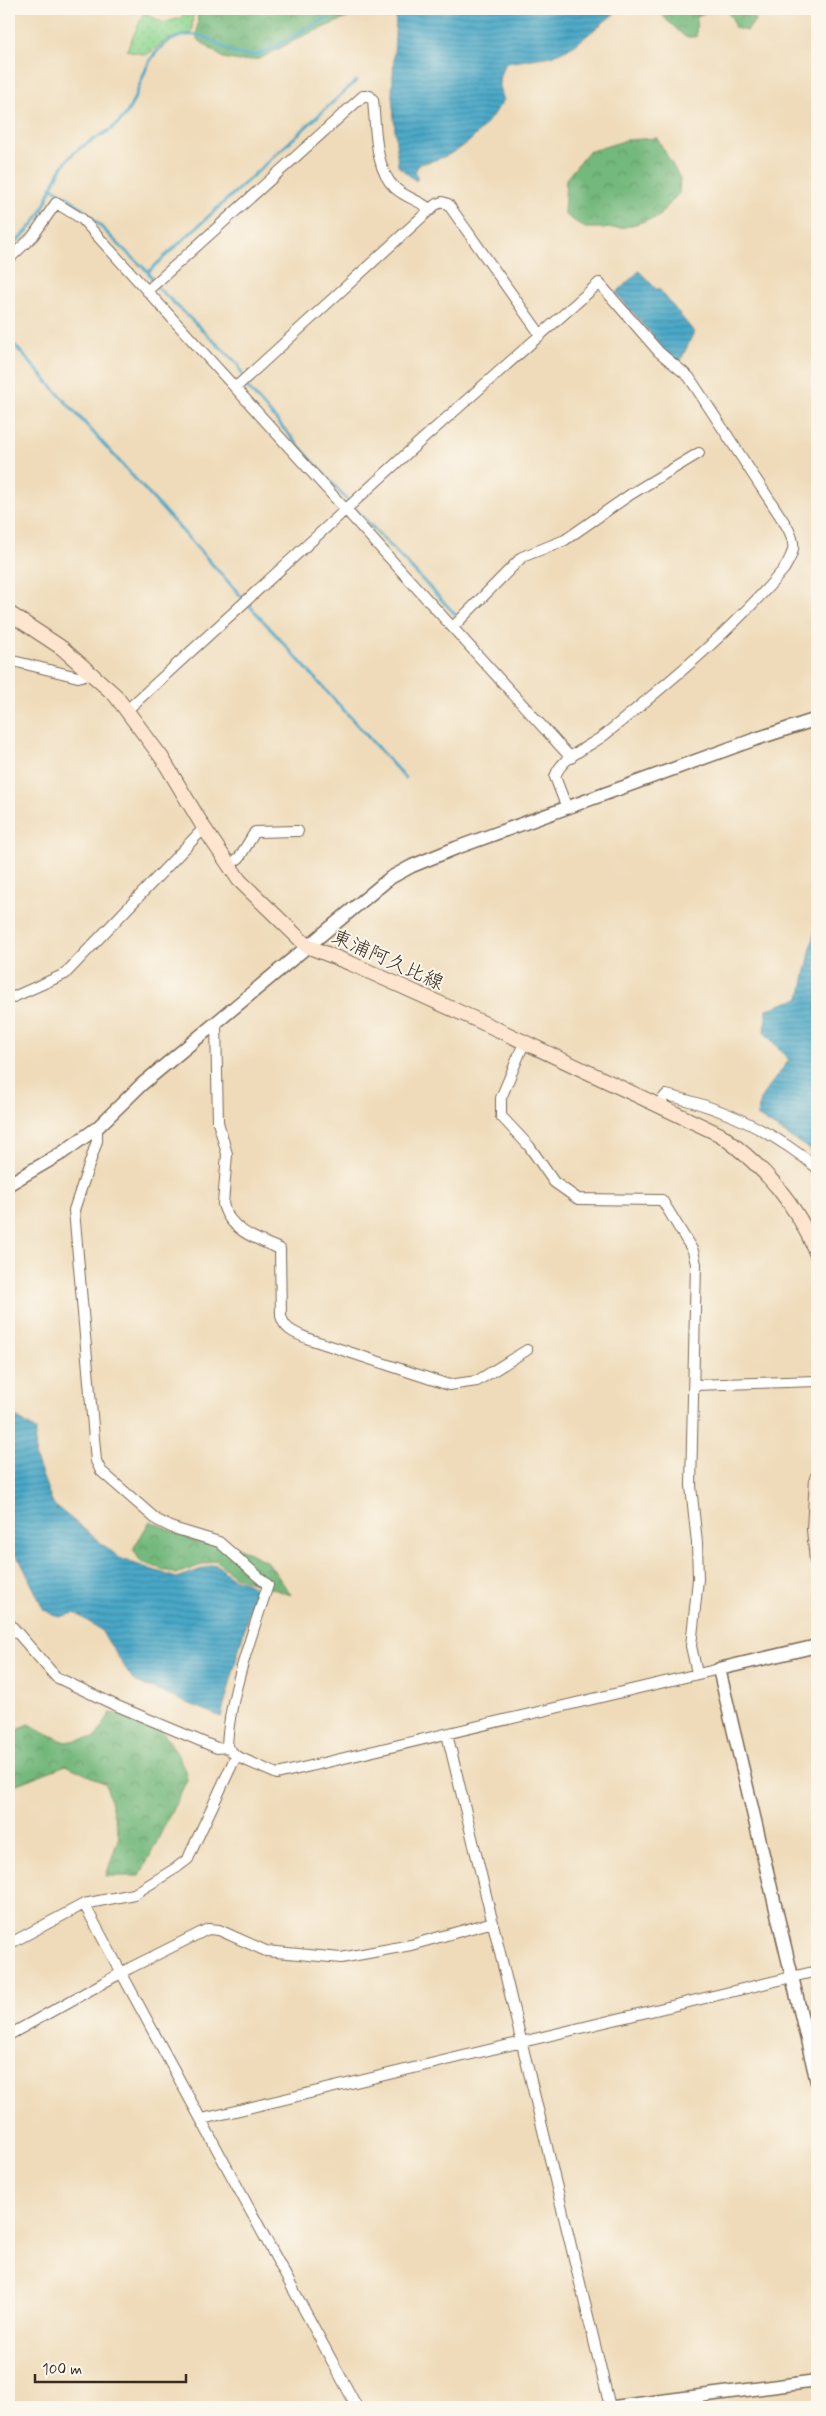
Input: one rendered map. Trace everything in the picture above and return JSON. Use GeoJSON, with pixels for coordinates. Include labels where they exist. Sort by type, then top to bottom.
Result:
{"type":"FeatureCollection","features":[{"type":"Feature","properties":{"kind":"main road","name":"東浦阿久比線"},"geometry":{"type":"LineString","coordinates":[[9,612],[50,639],[93,673],[127,710],[162,758],[204,828],[229,865],[252,894],[307,946],[352,964],[721,1136],[739,1149],[782,1190],[804,1225],[817,1255]]}},
{"type":"Feature","properties":{"kind":"main road"},"geometry":{"type":"LineString","coordinates":[[817,1478],[814,1529],[817,1561]]}},
{"type":"Feature","properties":{"kind":"street"},"geometry":{"type":"LineString","coordinates":[[147,290],[363,96],[370,96],[373,100],[379,147],[387,179],[404,195],[424,204],[431,210]]}},
{"type":"Feature","properties":{"kind":"street"},"geometry":{"type":"LineString","coordinates":[[235,388],[442,202],[448,204],[540,334]]}},
{"type":"Feature","properties":{"kind":"street"},"geometry":{"type":"LineString","coordinates":[[9,259],[32,236],[56,204],[82,218],[571,758]]}},
{"type":"Feature","properties":{"kind":"street"},"geometry":{"type":"LineString","coordinates":[[127,710],[345,510],[599,283],[659,352],[689,377],[777,510],[793,537],[794,547],[792,556],[784,569],[714,644],[604,736],[571,758],[559,770],[555,777],[567,808]]}},
{"type":"Feature","properties":{"kind":"street"},"geometry":{"type":"LineString","coordinates":[[452,628],[522,557],[555,546],[631,494],[699,453]]}},
{"type":"Feature","properties":{"kind":"street"},"geometry":{"type":"LineString","coordinates":[[9,660],[78,677],[93,673]]}},
{"type":"Feature","properties":{"kind":"street"},"geometry":{"type":"LineString","coordinates":[[9,1184],[62,1153],[97,1128],[140,1085],[390,878],[412,866],[567,808],[753,740],[817,719]]}},
{"type":"Feature","properties":{"kind":"street"},"geometry":{"type":"LineString","coordinates":[[9,999],[65,974],[204,828]]}},
{"type":"Feature","properties":{"kind":"street"},"geometry":{"type":"LineString","coordinates":[[229,865],[239,858],[254,832],[298,831]]}},
{"type":"Feature","properties":{"kind":"street"},"geometry":{"type":"LineString","coordinates":[[216,1023],[218,1117],[227,1154],[223,1204],[225,1212],[247,1234],[260,1242],[280,1249],[281,1316],[284,1326],[309,1339],[449,1385],[477,1381],[527,1350]]}},
{"type":"Feature","properties":{"kind":"street"},"geometry":{"type":"LineString","coordinates":[[524,1043],[501,1098],[501,1116],[506,1123],[529,1146],[554,1182],[578,1199],[662,1200],[693,1251],[696,1264],[693,1329],[694,1385],[691,1486],[697,1543],[698,1579],[691,1646],[696,1674]]}},
{"type":"Feature","properties":{"kind":"street"},"geometry":{"type":"LineString","coordinates":[[658,1105],[666,1095],[731,1114],[805,1158],[817,1168]]}},
{"type":"Feature","properties":{"kind":"street"},"geometry":{"type":"LineString","coordinates":[[97,1128],[97,1141],[74,1210],[96,1461],[101,1471],[157,1520],[173,1528],[216,1540],[268,1585],[227,1729],[227,1747],[236,1756],[277,1774],[817,1646]]}},
{"type":"Feature","properties":{"kind":"street"},"geometry":{"type":"LineString","coordinates":[[694,1385],[817,1381]]}},
{"type":"Feature","properties":{"kind":"street"},"geometry":{"type":"LineString","coordinates":[[9,1622],[56,1677],[114,1705],[217,1748],[227,1747]]}},
{"type":"Feature","properties":{"kind":"street"},"geometry":{"type":"LineString","coordinates":[[720,1669],[817,2082]]}},
{"type":"Feature","properties":{"kind":"street"},"geometry":{"type":"LineString","coordinates":[[447,1734],[610,2407]]}},
{"type":"Feature","properties":{"kind":"street"},"geometry":{"type":"LineString","coordinates":[[9,1944],[84,1904],[95,1900],[134,1894],[188,1859],[236,1756]]}},
{"type":"Feature","properties":{"kind":"street"},"geometry":{"type":"LineString","coordinates":[[84,1904],[357,2407]]}},
{"type":"Feature","properties":{"kind":"street"},"geometry":{"type":"LineString","coordinates":[[9,2035],[122,1972],[214,1928],[266,1951],[341,1958],[411,1945],[493,1922]]}},
{"type":"Feature","properties":{"kind":"street"},"geometry":{"type":"LineString","coordinates":[[202,2119],[817,1971]]}},
{"type":"Feature","properties":{"kind":"street"},"geometry":{"type":"LineString","coordinates":[[614,2407],[656,2404],[817,2381]]}},
{"type":"Feature","properties":{"kind":"green space"},"geometry":{"type":"Polygon","coordinates":[[[188,9],[193,9],[192,32],[167,40],[146,55],[127,50],[144,12],[163,23],[181,18],[188,9]]]}},
{"type":"Feature","properties":{"kind":"green space"},"geometry":{"type":"Polygon","coordinates":[[[198,9],[405,9],[404,11],[359,13],[305,35],[259,59],[239,61],[223,58],[197,39],[198,9]]]}},
{"type":"Feature","properties":{"kind":"green space"},"geometry":{"type":"Polygon","coordinates":[[[655,9],[714,9],[697,16],[696,37],[685,37],[655,9]]]}},
{"type":"Feature","properties":{"kind":"green space"},"geometry":{"type":"Polygon","coordinates":[[[725,9],[745,9],[756,19],[747,31],[735,28],[732,18],[725,9]]]}},
{"type":"Feature","properties":{"kind":"green space"},"geometry":{"type":"Polygon","coordinates":[[[657,138],[680,178],[679,193],[658,217],[622,228],[585,228],[564,214],[566,179],[588,152],[627,140],[657,138]]]}},
{"type":"Feature","properties":{"kind":"green space"},"geometry":{"type":"Polygon","coordinates":[[[150,1521],[196,1542],[229,1543],[268,1562],[291,1595],[234,1576],[216,1560],[176,1574],[141,1562],[133,1549],[150,1521]]]}},
{"type":"Feature","properties":{"kind":"green space"},"geometry":{"type":"Polygon","coordinates":[[[111,1713],[141,1720],[156,1726],[176,1751],[186,1774],[187,1780],[140,1876],[106,1876],[119,1836],[106,1784],[66,1765],[9,1787],[9,1735],[28,1724],[65,1742],[96,1737],[111,1713]]]}},
{"type":"Feature","properties":{"kind":"water"},"geometry":{"type":"Polygon","coordinates":[[[409,9],[620,9],[575,45],[552,56],[506,63],[499,81],[504,100],[486,124],[468,142],[447,156],[419,164],[415,172],[418,179],[416,181],[398,166],[392,95],[396,16],[409,9]]]}},
{"type":"Feature","properties":{"kind":"water"},"geometry":{"type":"Polygon","coordinates":[[[639,271],[656,289],[659,289],[694,332],[680,362],[667,353],[616,293],[639,271]]]}},
{"type":"Feature","properties":{"kind":"water"},"geometry":{"type":"Polygon","coordinates":[[[817,920],[817,1154],[757,1116],[762,1096],[789,1060],[764,1032],[767,1009],[800,998],[817,920]]]}},
{"type":"Feature","properties":{"kind":"water"},"geometry":{"type":"Polygon","coordinates":[[[9,1412],[36,1430],[35,1456],[53,1504],[121,1559],[177,1578],[216,1564],[232,1578],[246,1582],[255,1589],[221,1717],[134,1681],[100,1629],[75,1613],[59,1617],[44,1610],[21,1562],[9,1548],[9,1412]]]}},
{"type":"Feature","properties":{"kind":"waterway"},"geometry":{"type":"LineString","coordinates":[[9,248],[24,235],[36,220],[59,173],[72,155],[84,145],[112,128],[124,117],[149,64],[163,46],[174,39],[187,35],[198,35],[234,53],[244,55],[261,54],[309,27],[351,9]]}},
{"type":"Feature","properties":{"kind":"waterway"},"geometry":{"type":"LineString","coordinates":[[51,187],[85,211],[148,272],[356,81]]}},
{"type":"Feature","properties":{"kind":"waterway"},"geometry":{"type":"LineString","coordinates":[[148,272],[157,287],[238,364],[247,387],[355,509],[455,614]]}},
{"type":"Feature","properties":{"kind":"waterway"},"geometry":{"type":"LineString","coordinates":[[9,339],[405,778]]}}]}
